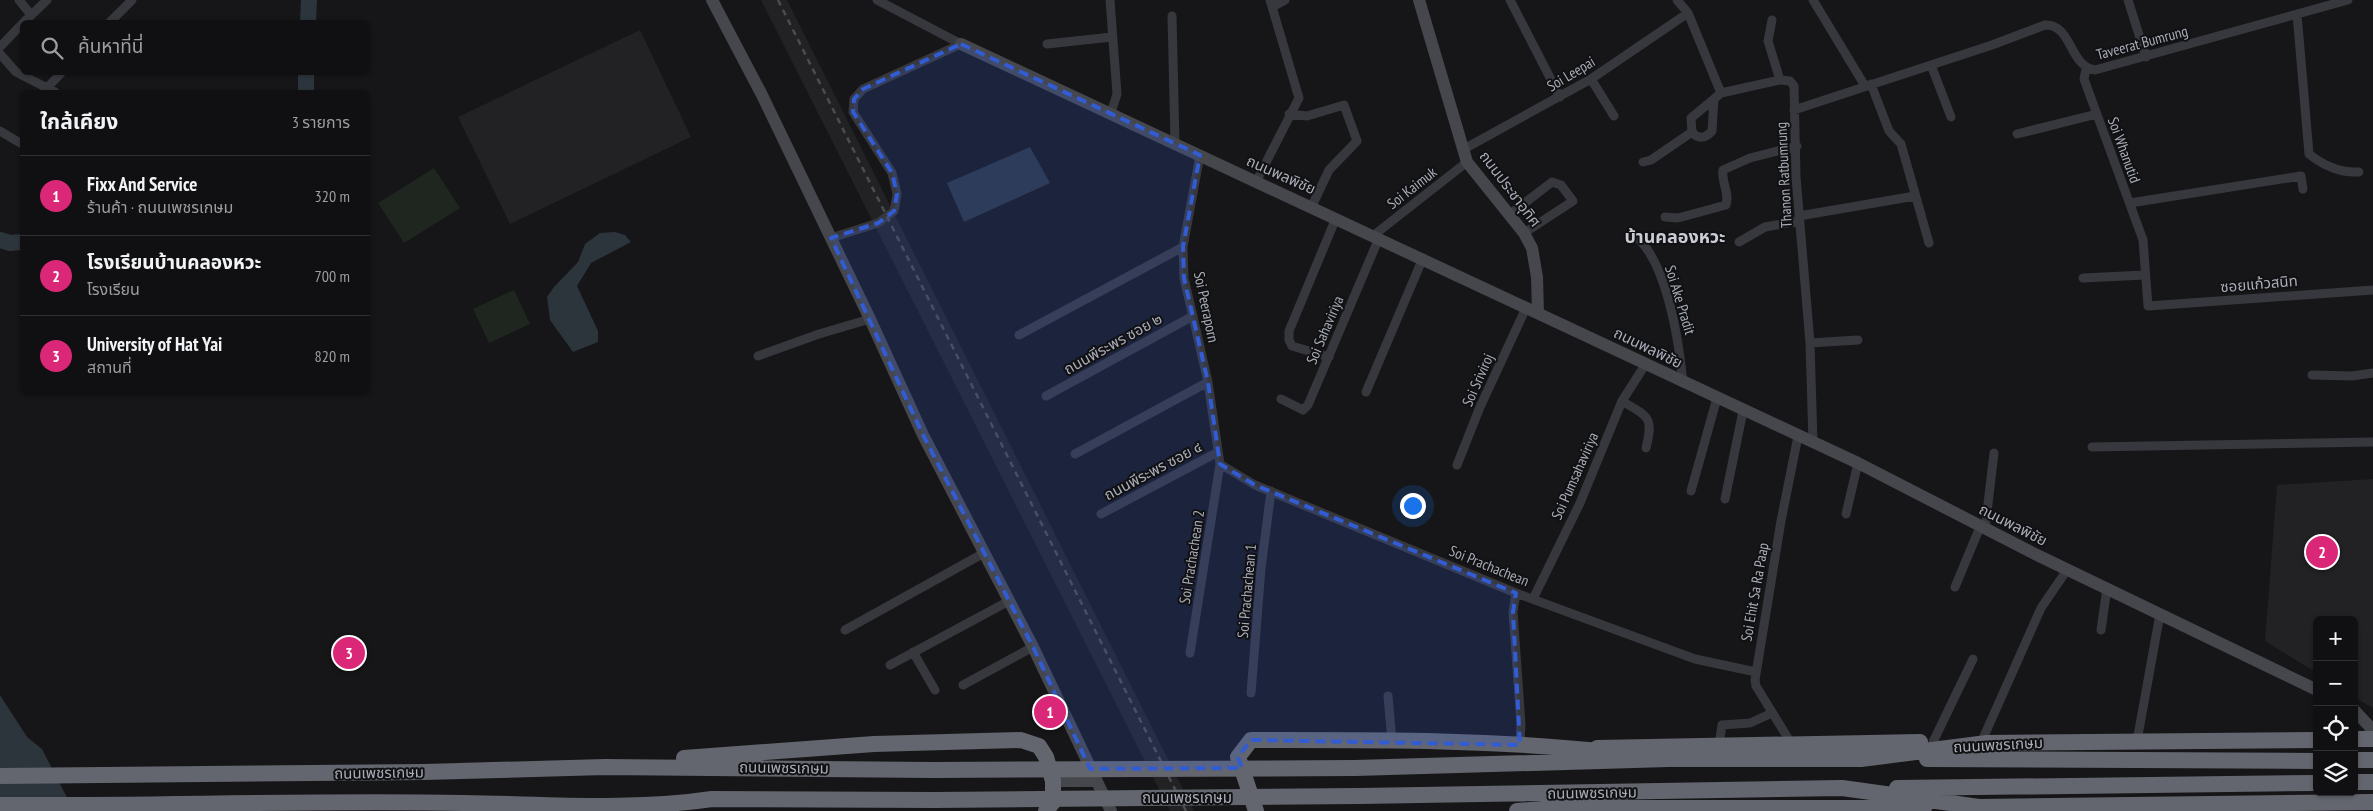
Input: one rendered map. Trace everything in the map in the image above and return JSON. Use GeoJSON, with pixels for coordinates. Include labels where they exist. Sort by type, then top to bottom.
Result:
{"type":"FeatureCollection","features":[{"type":"Feature","properties":{"kind":"highway"},"geometry":{"type":"LineString","coordinates":[[2358,739],[2373,739]]}},
{"type":"Feature","properties":{"kind":"highway"},"geometry":{"type":"LineString","coordinates":[[605,766],[738,753],[874,744],[1021,740],[1038,746],[1046,757],[1053,781],[1053,802],[1046,811]]}},
{"type":"Feature","properties":{"kind":"highway"},"geometry":{"type":"LineString","coordinates":[[1256,811],[1238,757],[1251,740],[1392,741],[1520,745],[1668,759]]}},
{"type":"Feature","properties":{"kind":"highway","name":"ถนนเพชรเกษม"},"geometry":{"type":"LineString","coordinates":[[0,776],[424,772],[605,766],[932,770],[1355,768],[1668,759],[1861,759],[1984,743],[2313,740]]}},
{"type":"Feature","properties":{"kind":"highway"},"geometry":{"type":"LineString","coordinates":[[1575,749],[1719,745],[1984,743]]}},
{"type":"Feature","properties":{"kind":"highway"},"geometry":{"type":"LineString","coordinates":[[1861,759],[2313,761]]}},
{"type":"Feature","properties":{"kind":"highway"},"geometry":{"type":"LineString","coordinates":[[2358,760],[2373,760]]}},
{"type":"Feature","properties":{"kind":"highway"},"geometry":{"type":"LineString","coordinates":[[1842,788],[2313,782]]}},
{"type":"Feature","properties":{"kind":"highway"},"geometry":{"type":"LineString","coordinates":[[2358,782],[2373,782]]}},
{"type":"Feature","properties":{"kind":"highway","name":"ถนนเพชรเกษม"},"geometry":{"type":"LineString","coordinates":[[0,806],[463,802],[640,808],[683,806],[712,799],[935,800],[1359,796],[1842,788],[1985,808],[2372,802]]}},
{"type":"Feature","properties":{"kind":"highway"},"geometry":{"type":"LineString","coordinates":[[1568,808],[1686,792]]}},
{"type":"Feature","properties":{"kind":"highway"},"geometry":{"type":"LineString","coordinates":[[683,806],[707,811]]}},
{"type":"Feature","properties":{"kind":"highway"},"geometry":{"type":"LineString","coordinates":[[1517,811],[1568,808],[1861,810],[1985,808]]}},
{"type":"Feature","properties":{"kind":"street"},"geometry":{"type":"LineString","coordinates":[[19,0],[31,16]]}},
{"type":"Feature","properties":{"kind":"street"},"geometry":{"type":"LineString","coordinates":[[26,20],[46,0]]}},
{"type":"Feature","properties":{"kind":"street"},"geometry":{"type":"LineString","coordinates":[[112,20],[132,0]]}},
{"type":"Feature","properties":{"kind":"street"},"geometry":{"type":"LineString","coordinates":[[712,0],[762,95],[870,319],[923,435],[1033,647],[1111,811]]}},
{"type":"Feature","properties":{"kind":"street"},"geometry":{"type":"LineString","coordinates":[[877,0],[961,44]]}},
{"type":"Feature","properties":{"kind":"street"},"geometry":{"type":"LineString","coordinates":[[1110,0],[1117,94],[1111,113]]}},
{"type":"Feature","properties":{"kind":"street"},"geometry":{"type":"LineString","coordinates":[[1256,182],[1289,114],[1299,98],[1271,3],[1285,0]]}},
{"type":"Feature","properties":{"kind":"street","name":"ถนนประชาอุทิศ"},"geometry":{"type":"LineString","coordinates":[[1419,0],[1466,156],[1524,234],[1532,248],[1537,277],[1538,313]]}},
{"type":"Feature","properties":{"kind":"street"},"geometry":{"type":"LineString","coordinates":[[1510,0],[1560,97]]}},
{"type":"Feature","properties":{"kind":"street"},"geometry":{"type":"LineString","coordinates":[[1676,0],[1688,14],[1718,96],[1712,131],[1702,138],[1692,132],[1691,118],[1718,96],[1780,80],[1768,41],[1772,20]]}},
{"type":"Feature","properties":{"kind":"street"},"geometry":{"type":"LineString","coordinates":[[1813,0],[1868,85],[1889,131],[1901,144],[1929,243]]}},
{"type":"Feature","properties":{"kind":"street"},"geometry":{"type":"LineString","coordinates":[[2128,0],[2146,57]]}},
{"type":"Feature","properties":{"kind":"street","name":"Taveerat Bumrung"},"geometry":{"type":"LineString","coordinates":[[1794,110],[2044,25],[2054,25],[2060,29],[2086,69],[2095,70],[2348,0]]}},
{"type":"Feature","properties":{"kind":"street","name":"Soi Leepai"},"geometry":{"type":"LineString","coordinates":[[1466,156],[1591,79],[1688,14]]}},
{"type":"Feature","properties":{"kind":"street"},"geometry":{"type":"LineString","coordinates":[[2297,14],[2309,154],[2345,172],[2359,172]]}},
{"type":"Feature","properties":{"kind":"street"},"geometry":{"type":"LineString","coordinates":[[1172,16],[1175,143]]}},
{"type":"Feature","properties":{"kind":"street"},"geometry":{"type":"LineString","coordinates":[[0,47],[20,26]]}},
{"type":"Feature","properties":{"kind":"street"},"geometry":{"type":"LineString","coordinates":[[1047,44],[1112,37]]}},
{"type":"Feature","properties":{"kind":"street"},"geometry":{"type":"LineString","coordinates":[[831,238],[878,223],[894,211],[897,194],[892,173],[853,112],[854,99],[863,89],[961,44]]}},
{"type":"Feature","properties":{"kind":"street","name":"ถนนพลพิชัย"},"geometry":{"type":"LineString","coordinates":[[961,44],[1256,182],[1312,206],[1645,365],[1858,463],[2067,570],[2313,688]]}},
{"type":"Feature","properties":{"kind":"street"},"geometry":{"type":"LineString","coordinates":[[0,54],[20,74]]}},
{"type":"Feature","properties":{"kind":"street"},"geometry":{"type":"LineString","coordinates":[[1931,65],[1951,117]]}},
{"type":"Feature","properties":{"kind":"street","name":"Soi Whanutid"},"geometry":{"type":"LineString","coordinates":[[2086,69],[2084,79],[2142,240],[2148,306]]}},
{"type":"Feature","properties":{"kind":"street"},"geometry":{"type":"LineString","coordinates":[[22,75],[51,90],[60,75]]}},
{"type":"Feature","properties":{"kind":"street"},"geometry":{"type":"LineString","coordinates":[[1591,79],[1614,116]]}},
{"type":"Feature","properties":{"kind":"street","name":"Thanon Ratbumrung"},"geometry":{"type":"LineString","coordinates":[[1780,80],[1790,81],[1794,86],[1799,218],[1810,343],[1813,442]]}},
{"type":"Feature","properties":{"kind":"street"},"geometry":{"type":"LineString","coordinates":[[1289,114],[1307,116],[1344,105],[1357,141],[1329,170],[1312,206]]}},
{"type":"Feature","properties":{"kind":"street"},"geometry":{"type":"LineString","coordinates":[[2017,134],[2097,114]]}},
{"type":"Feature","properties":{"kind":"street"},"geometry":{"type":"LineString","coordinates":[[0,131],[20,143]]}},
{"type":"Feature","properties":{"kind":"street"},"geometry":{"type":"LineString","coordinates":[[1643,162],[1652,160],[1692,132]]}},
{"type":"Feature","properties":{"kind":"street"},"geometry":{"type":"LineString","coordinates":[[1664,217],[1678,218],[1723,207],[1728,200],[1722,175],[1723,170],[1750,158],[1797,146]]}},
{"type":"Feature","properties":{"kind":"street","name":"Soi Peeraporn"},"geometry":{"type":"LineString","coordinates":[[1200,155],[1183,247],[1184,278],[1208,382],[1220,464]]}},
{"type":"Feature","properties":{"kind":"street","name":"Soi Kaimuk"},"geometry":{"type":"LineString","coordinates":[[1376,236],[1466,156]]}},
{"type":"Feature","properties":{"kind":"street"},"geometry":{"type":"LineString","coordinates":[[2130,203],[2300,176],[2303,189]]}},
{"type":"Feature","properties":{"kind":"street"},"geometry":{"type":"LineString","coordinates":[[1509,215],[1552,182],[1561,185],[1573,201],[1524,234]]}},
{"type":"Feature","properties":{"kind":"street"},"geometry":{"type":"LineString","coordinates":[[1739,242],[1765,227],[1799,218],[1915,196]]}},
{"type":"Feature","properties":{"kind":"street"},"geometry":{"type":"LineString","coordinates":[[1328,357],[1292,346],[1289,340],[1289,331],[1336,218]]}},
{"type":"Feature","properties":{"kind":"street","name":"Soi Ake Pradit"},"geometry":{"type":"LineString","coordinates":[[1633,234],[1641,239],[1650,251],[1676,323],[1683,382]]}},
{"type":"Feature","properties":{"kind":"street","name":"Soi Sahaviriya"},"geometry":{"type":"LineString","coordinates":[[1281,399],[1303,410],[1306,409],[1376,236]]}},
{"type":"Feature","properties":{"kind":"street"},"geometry":{"type":"LineString","coordinates":[[1019,335],[1043,317],[1183,247]]}},
{"type":"Feature","properties":{"kind":"street"},"geometry":{"type":"LineString","coordinates":[[1366,392],[1423,258]]}},
{"type":"Feature","properties":{"kind":"street"},"geometry":{"type":"LineString","coordinates":[[2083,278],[2145,275]]}},
{"type":"Feature","properties":{"kind":"street","name":"ซอยแก้วสนิท"},"geometry":{"type":"LineString","coordinates":[[2148,306],[2373,290]]}},
{"type":"Feature","properties":{"kind":"street","name":"Soi Sriviroj"},"geometry":{"type":"LineString","coordinates":[[1457,465],[1480,407],[1526,308]]}},
{"type":"Feature","properties":{"kind":"street","name":"ถนนพีระพร ซอย ๒"},"geometry":{"type":"LineString","coordinates":[[1046,396],[1193,316]]}},
{"type":"Feature","properties":{"kind":"street"},"geometry":{"type":"LineString","coordinates":[[758,356],[819,334],[870,319]]}},
{"type":"Feature","properties":{"kind":"street"},"geometry":{"type":"LineString","coordinates":[[1810,343],[1858,340]]}},
{"type":"Feature","properties":{"kind":"street","name":"Soi Pumsahaviriya"},"geometry":{"type":"LineString","coordinates":[[1533,598],[1580,503],[1622,401],[1645,365]]}},
{"type":"Feature","properties":{"kind":"street"},"geometry":{"type":"LineString","coordinates":[[2312,375],[2352,376],[2373,373]]}},
{"type":"Feature","properties":{"kind":"street"},"geometry":{"type":"LineString","coordinates":[[1075,454],[1208,382]]}},
{"type":"Feature","properties":{"kind":"street"},"geometry":{"type":"LineString","coordinates":[[1690,491],[1717,398]]}},
{"type":"Feature","properties":{"kind":"street"},"geometry":{"type":"LineString","coordinates":[[1622,401],[1646,416],[1650,422],[1651,428],[1646,448]]}},
{"type":"Feature","properties":{"kind":"street"},"geometry":{"type":"LineString","coordinates":[[1725,499],[1743,411]]}},
{"type":"Feature","properties":{"kind":"street","name":"Soi Ehit Sa Ra Paap"},"geometry":{"type":"LineString","coordinates":[[1791,744],[1756,686],[1756,672],[1781,521],[1798,436]]}},
{"type":"Feature","properties":{"kind":"street"},"geometry":{"type":"LineString","coordinates":[[2092,447],[2373,442]]}},
{"type":"Feature","properties":{"kind":"street","name":"ถนนพีระพร ซอย ๔"},"geometry":{"type":"LineString","coordinates":[[1101,514],[1218,452]]}},
{"type":"Feature","properties":{"kind":"street"},"geometry":{"type":"LineString","coordinates":[[1955,587],[1983,528],[1994,454]]}},
{"type":"Feature","properties":{"kind":"street"},"geometry":{"type":"LineString","coordinates":[[1846,514],[1858,463]]}},
{"type":"Feature","properties":{"kind":"street","name":"Soi Prachachean"},"geometry":{"type":"LineString","coordinates":[[1220,464],[1270,491],[1516,593],[1695,659],[1756,672]]}},
{"type":"Feature","properties":{"kind":"street","name":"Soi Prachachean 2"},"geometry":{"type":"LineString","coordinates":[[1190,653],[1220,464]]}},
{"type":"Feature","properties":{"kind":"street","name":"Soi Prachachean 1"},"geometry":{"type":"LineString","coordinates":[[1251,692],[1261,569],[1270,491]]}},
{"type":"Feature","properties":{"kind":"street"},"geometry":{"type":"LineString","coordinates":[[845,630],[984,553]]}},
{"type":"Feature","properties":{"kind":"street"},"geometry":{"type":"LineString","coordinates":[[1984,743],[2040,608],[2067,570]]}},
{"type":"Feature","properties":{"kind":"street"},"geometry":{"type":"LineString","coordinates":[[2101,630],[2107,588]]}},
{"type":"Feature","properties":{"kind":"street"},"geometry":{"type":"LineString","coordinates":[[1516,593],[1513,612],[1521,724],[1520,745]]}},
{"type":"Feature","properties":{"kind":"street"},"geometry":{"type":"LineString","coordinates":[[890,665],[1009,601]]}},
{"type":"Feature","properties":{"kind":"street"},"geometry":{"type":"LineString","coordinates":[[2137,741],[2160,614]]}},
{"type":"Feature","properties":{"kind":"street"},"geometry":{"type":"LineString","coordinates":[[963,685],[1033,647]]}},
{"type":"Feature","properties":{"kind":"street"},"geometry":{"type":"LineString","coordinates":[[914,652],[935,690]]}},
{"type":"Feature","properties":{"kind":"street"},"geometry":{"type":"LineString","coordinates":[[1933,742],[1974,659]]}},
{"type":"Feature","properties":{"kind":"street"},"geometry":{"type":"LineString","coordinates":[[1388,696],[1392,741]]}},
{"type":"Feature","properties":{"kind":"street"},"geometry":{"type":"LineString","coordinates":[[1719,745],[1722,725],[1750,723],[1772,712]]}},
{"type":"Feature","properties":{"kind":"street"},"geometry":{"type":"LineString","coordinates":[[2358,714],[2370,727],[2373,739]]}},
{"type":"Feature","properties":{"kind":"street"},"geometry":{"type":"LineString","coordinates":[[1053,781],[1096,781]]}},
{"type":"Feature","properties":{"kind":"highlighted area"},"geometry":{"type":"Polygon","coordinates":[[[961,44],[1200,155],[1183,247],[1184,278],[1208,382],[1220,464],[1255,485],[1516,593],[1513,612],[1520,745],[1251,740],[1238,757],[1242,768],[1090,769],[1033,647],[923,435],[831,238],[878,223],[894,211],[897,194],[892,173],[853,112],[854,99],[863,89],[961,44]]]}},
{"type":"Feature","properties":{"kind":"shaded area"},"geometry":{"type":"Polygon","coordinates":[[[761,0],[787,0],[1194,811],[1170,811],[761,0]]]}},
{"type":"Feature","properties":{"kind":"shaded area"},"geometry":{"type":"Polygon","coordinates":[[[640,30],[691,137],[510,224],[458,117],[640,30]]]}},
{"type":"Feature","properties":{"kind":"shaded area"},"geometry":{"type":"Polygon","coordinates":[[[1030,147],[1050,183],[964,222],[947,183],[1030,147]]]}},
{"type":"Feature","properties":{"kind":"shaded area"},"geometry":{"type":"Polygon","coordinates":[[[434,168],[460,208],[404,243],[378,203],[434,168]]]}},
{"type":"Feature","properties":{"kind":"shaded area"},"geometry":{"type":"Polygon","coordinates":[[[615,232],[625,235],[631,242],[591,263],[577,286],[598,331],[598,342],[573,352],[550,320],[547,297],[578,262],[585,244],[600,233],[615,232]]]}},
{"type":"Feature","properties":{"kind":"shaded area"},"geometry":{"type":"Polygon","coordinates":[[[514,290],[530,324],[489,343],[473,309],[514,290]]]}},
{"type":"Feature","properties":{"kind":"shaded area"},"geometry":{"type":"Polygon","coordinates":[[[2373,479],[2373,708],[2358,699],[2358,616],[2313,616],[2313,671],[2265,641],[2277,485],[2373,479]]]}},
{"type":"Feature","properties":{"kind":"shaded area"},"geometry":{"type":"Polygon","coordinates":[[[0,695],[27,737],[42,749],[74,811],[0,811],[0,695]]]}},
{"type":"Feature","properties":{"kind":"waterway"},"geometry":{"type":"LineString","coordinates":[[308,20],[309,0]]}},
{"type":"Feature","properties":{"kind":"waterway"},"geometry":{"type":"LineString","coordinates":[[306,75],[306,90]]}},
{"type":"Feature","properties":{"kind":"waterway"},"geometry":{"type":"LineString","coordinates":[[0,240],[10,243],[20,242]]}},
{"type":"Feature","properties":{"kind":"railway"},"geometry":{"type":"LineString","coordinates":[[778,0],[1186,811]]}},
{"type":"Feature","properties":{"kind":"place","name":"โรงเรียนบ้านคลองหวะ"},"geometry":{"type":"Point","coordinates":[2322,552]}},
{"type":"Feature","properties":{"kind":"place","name":"University of Hat Yai"},"geometry":{"type":"Point","coordinates":[349,653]}},
{"type":"Feature","properties":{"kind":"place","name":"Fixx And Service"},"geometry":{"type":"Point","coordinates":[1050,712]}},
{"type":"Feature","properties":{"kind":"district","name":"บ้านคลองหวะ"},"geometry":{"type":"Point","coordinates":[1675,237]}}]}
